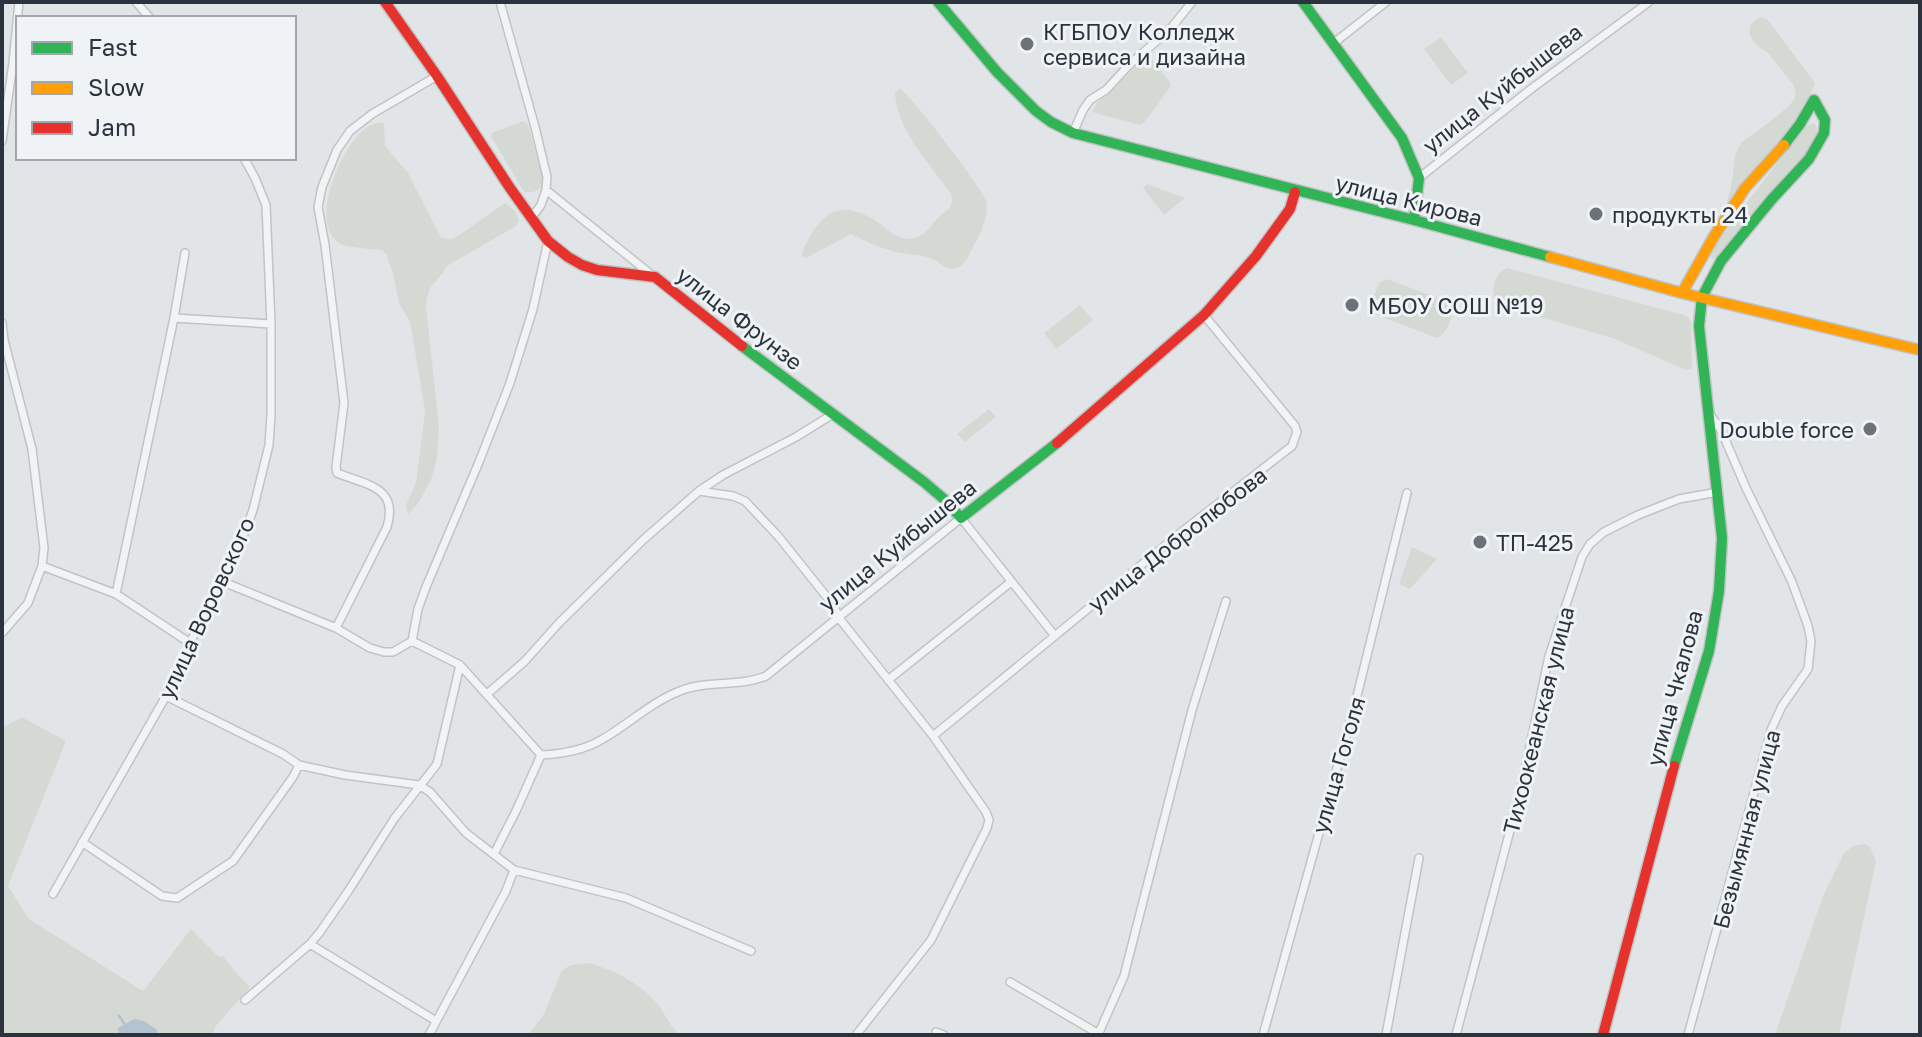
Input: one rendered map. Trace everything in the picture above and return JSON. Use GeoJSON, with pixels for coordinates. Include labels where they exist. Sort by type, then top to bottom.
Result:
{"type":"FeatureCollection","features":[{"type":"Feature","properties":{"kind":"main road","name":"улица Фрунзе"},"geometry":{"type":"LineString","coordinates":[[385,2],[548,241],[582,265],[597,270],[655,277],[924,482],[961,518]]}},
{"type":"Feature","properties":{"kind":"main road","name":"улица Кирова"},"geometry":{"type":"LineString","coordinates":[[938,2],[997,72],[1036,111],[1073,133],[1414,220],[1682,293],[1920,350]]}},
{"type":"Feature","properties":{"kind":"main road"},"geometry":{"type":"LineString","coordinates":[[1303,2],[1395,126],[1408,150],[1419,178],[1414,220]]}},
{"type":"Feature","properties":{"kind":"main road"},"geometry":{"type":"LineString","coordinates":[[1682,293],[1745,188],[1782,147],[1814,100],[1825,120],[1824,133],[1809,159],[1721,261],[1702,297]]}},
{"type":"Feature","properties":{"kind":"main road","name":"улица Куйбышева"},"geometry":{"type":"LineString","coordinates":[[961,518],[1060,440],[1204,315],[1256,256],[1290,209],[1295,192]]}},
{"type":"Feature","properties":{"kind":"main road","name":"улица Чкалова"},"geometry":{"type":"LineString","coordinates":[[1603,1035],[1665,795],[1709,651],[1721,565],[1718,492],[1699,326],[1702,297]]}},
{"type":"Feature","properties":{"kind":"street"},"geometry":{"type":"LineString","coordinates":[[500,2],[547,177],[541,205],[532,217]]}},
{"type":"Feature","properties":{"kind":"street"},"geometry":{"type":"LineString","coordinates":[[1073,133],[1090,100],[1106,90],[1192,2]]}},
{"type":"Feature","properties":{"kind":"street"},"geometry":{"type":"LineString","coordinates":[[1334,43],[1386,2]]}},
{"type":"Feature","properties":{"kind":"street","name":"улица Куйбышева"},"geometry":{"type":"LineString","coordinates":[[1419,178],[1531,89],[1649,2]]}},
{"type":"Feature","properties":{"kind":"street"},"geometry":{"type":"LineString","coordinates":[[2,141],[16,32]]}},
{"type":"Feature","properties":{"kind":"street"},"geometry":{"type":"LineString","coordinates":[[336,628],[387,527],[390,505],[380,491],[337,473],[344,403],[319,198],[337,150],[350,131],[372,114],[437,76]]}},
{"type":"Feature","properties":{"kind":"street","name":"улица Воровского"},"geometry":{"type":"LineString","coordinates":[[53,894],[166,696],[253,510],[269,445],[271,324],[266,205],[245,160]]}},
{"type":"Feature","properties":{"kind":"street"},"geometry":{"type":"LineString","coordinates":[[546,190],[655,277]]}},
{"type":"Feature","properties":{"kind":"street"},"geometry":{"type":"LineString","coordinates":[[221,581],[336,628],[361,644],[384,652],[393,652],[412,641],[426,587],[510,383],[533,309],[548,241]]}},
{"type":"Feature","properties":{"kind":"street"},"geometry":{"type":"LineString","coordinates":[[116,594],[185,253]]}},
{"type":"Feature","properties":{"kind":"street","name":"улица Добролюбова"},"geometry":{"type":"LineString","coordinates":[[933,736],[1179,534],[1284,454],[1296,440],[1297,432],[1289,417],[1204,315]]}},
{"type":"Feature","properties":{"kind":"street"},"geometry":{"type":"LineString","coordinates":[[174,318],[271,324]]}},
{"type":"Feature","properties":{"kind":"street"},"geometry":{"type":"LineString","coordinates":[[2,323],[3,340],[32,449],[44,548],[42,566],[28,603],[2,633]]}},
{"type":"Feature","properties":{"kind":"street","name":"Безымянная улица"},"geometry":{"type":"LineString","coordinates":[[1688,1035],[1771,730],[1782,706],[1808,669],[1811,641],[1792,582],[1721,430],[1707,411]]}},
{"type":"Feature","properties":{"kind":"street"},"geometry":{"type":"LineString","coordinates":[[487,694],[531,655],[643,540],[699,491],[833,414]]}},
{"type":"Feature","properties":{"kind":"street"},"geometry":{"type":"LineString","coordinates":[[699,491],[745,501],[778,536],[933,736],[989,820],[934,934],[856,1035]]}},
{"type":"Feature","properties":{"kind":"street","name":"Тихоокеанская улица"},"geometry":{"type":"LineString","coordinates":[[1456,1035],[1531,747],[1549,656],[1582,557],[1590,544],[1604,532],[1638,515],[1679,499],[1718,492]]}},
{"type":"Feature","properties":{"kind":"street","name":"улица Гоголя"},"geometry":{"type":"LineString","coordinates":[[1263,1035],[1357,696],[1407,493]]}},
{"type":"Feature","properties":{"kind":"street","name":"улица Куйбышева"},"geometry":{"type":"LineString","coordinates":[[541,755],[559,754],[601,741],[683,689],[756,680],[766,676],[961,518]]}},
{"type":"Feature","properties":{"kind":"street","name":"улица Фрунзе"},"geometry":{"type":"LineString","coordinates":[[961,518],[1055,636]]}},
{"type":"Feature","properties":{"kind":"street"},"geometry":{"type":"LineString","coordinates":[[42,566],[116,594],[190,643]]}},
{"type":"Feature","properties":{"kind":"street"},"geometry":{"type":"LineString","coordinates":[[888,680],[1011,582]]}},
{"type":"Feature","properties":{"kind":"street"},"geometry":{"type":"LineString","coordinates":[[1010,982],[1098,1034],[1124,976],[1192,710],[1226,601]]}},
{"type":"Feature","properties":{"kind":"street"},"geometry":{"type":"LineString","coordinates":[[412,641],[460,665],[541,755],[494,854]]}},
{"type":"Feature","properties":{"kind":"street"},"geometry":{"type":"LineString","coordinates":[[245,1000],[310,944],[394,819],[434,770],[460,665]]}},
{"type":"Feature","properties":{"kind":"street"},"geometry":{"type":"LineString","coordinates":[[166,696],[299,765],[419,785],[430,792],[466,833],[514,870],[626,898],[751,951]]}},
{"type":"Feature","properties":{"kind":"street"},"geometry":{"type":"LineString","coordinates":[[82,842],[162,896],[177,898],[233,861],[299,765]]}},
{"type":"Feature","properties":{"kind":"street"},"geometry":{"type":"LineString","coordinates":[[1386,1035],[1419,858]]}},
{"type":"Feature","properties":{"kind":"street"},"geometry":{"type":"LineString","coordinates":[[429,1035],[506,891],[514,870]]}},
{"type":"Feature","properties":{"kind":"street"},"geometry":{"type":"LineString","coordinates":[[310,944],[436,1021]]}},
{"type":"Feature","properties":{"kind":"shaded area"},"geometry":{"type":"Polygon","coordinates":[[[1762,17],[1768,20],[1815,83],[1800,117],[1727,208],[1739,146],[1791,104],[1795,96],[1794,86],[1768,53],[1753,41],[1749,32],[1753,22],[1762,17]]]}},
{"type":"Feature","properties":{"kind":"shaded area"},"geometry":{"type":"Polygon","coordinates":[[[1441,37],[1468,73],[1451,85],[1424,49],[1441,37]]]}},
{"type":"Feature","properties":{"kind":"shaded area"},"geometry":{"type":"Polygon","coordinates":[[[1147,57],[1151,58],[1171,86],[1144,123],[1140,125],[1092,111],[1097,103],[1147,57]]]}},
{"type":"Feature","properties":{"kind":"shaded area"},"geometry":{"type":"Polygon","coordinates":[[[900,89],[945,142],[986,200],[984,224],[968,257],[961,266],[951,269],[928,257],[890,250],[851,234],[806,258],[801,256],[820,222],[838,211],[862,213],[895,235],[908,239],[924,234],[951,206],[951,194],[916,146],[901,119],[895,92],[900,89]]]}},
{"type":"Feature","properties":{"kind":"shaded area"},"geometry":{"type":"Polygon","coordinates":[[[523,121],[529,128],[544,183],[539,190],[530,192],[524,192],[491,136],[523,121]]]}},
{"type":"Feature","properties":{"kind":"shaded area"},"geometry":{"type":"Polygon","coordinates":[[[380,122],[384,124],[385,146],[408,173],[441,238],[458,236],[505,203],[519,219],[516,226],[447,266],[429,291],[426,306],[439,427],[437,459],[431,480],[417,505],[408,514],[406,505],[416,483],[425,411],[410,322],[399,303],[386,254],[382,250],[339,243],[330,233],[327,219],[331,186],[346,153],[363,130],[380,122]]]}},
{"type":"Feature","properties":{"kind":"shaded area"},"geometry":{"type":"Polygon","coordinates":[[[1812,123],[1818,131],[1817,135],[1803,158],[1719,257],[1712,259],[1711,252],[1718,240],[1805,127],[1812,123]]]}},
{"type":"Feature","properties":{"kind":"shaded area"},"geometry":{"type":"Polygon","coordinates":[[[1147,184],[1185,198],[1164,215],[1143,188],[1147,184]]]}},
{"type":"Feature","properties":{"kind":"shaded area"},"geometry":{"type":"Polygon","coordinates":[[[1507,268],[1684,315],[1691,322],[1691,369],[1686,370],[1612,338],[1516,310],[1497,301],[1493,287],[1498,274],[1507,268]]]}},
{"type":"Feature","properties":{"kind":"shaded area"},"geometry":{"type":"Polygon","coordinates":[[[1387,279],[1448,302],[1453,311],[1444,333],[1437,338],[1374,314],[1370,307],[1379,283],[1387,279]]]}},
{"type":"Feature","properties":{"kind":"shaded area"},"geometry":{"type":"Polygon","coordinates":[[[1080,305],[1093,320],[1056,349],[1044,333],[1080,305]]]}},
{"type":"Feature","properties":{"kind":"shaded area"},"geometry":{"type":"Polygon","coordinates":[[[989,409],[996,417],[965,442],[957,434],[989,409]]]}},
{"type":"Feature","properties":{"kind":"shaded area"},"geometry":{"type":"Polygon","coordinates":[[[1412,547],[1437,559],[1410,589],[1399,584],[1412,547]]]}},
{"type":"Feature","properties":{"kind":"shaded area"},"geometry":{"type":"Polygon","coordinates":[[[22,717],[66,741],[8,886],[29,919],[143,991],[191,929],[219,957],[223,956],[250,987],[215,1027],[213,1035],[2,1035],[2,728],[22,717]]]}},
{"type":"Feature","properties":{"kind":"shaded area"},"geometry":{"type":"Polygon","coordinates":[[[1865,844],[1870,847],[1876,861],[1839,1035],[1775,1035],[1823,896],[1844,853],[1853,846],[1865,844]]]}},
{"type":"Feature","properties":{"kind":"shaded area"},"geometry":{"type":"Polygon","coordinates":[[[589,963],[640,987],[658,1004],[680,1035],[528,1035],[544,1014],[562,970],[571,965],[589,963]]]}},
{"type":"Feature","properties":{"kind":"water"},"geometry":{"type":"Polygon","coordinates":[[[134,1019],[144,1021],[157,1030],[157,1035],[119,1035],[118,1028],[134,1019]]]}},
{"type":"Feature","properties":{"kind":"waterway"},"geometry":{"type":"LineString","coordinates":[[119,1016],[124,1023]]}},
{"type":"Feature","properties":{"kind":"traffic: fast"},"geometry":{"type":"LineString","coordinates":[[938,2],[997,72],[1036,111],[1073,133],[1550,257]]}},
{"type":"Feature","properties":{"kind":"traffic: fast"},"geometry":{"type":"LineString","coordinates":[[1303,2],[1402,138],[1419,178],[1414,220]]}},
{"type":"Feature","properties":{"kind":"traffic: fast"},"geometry":{"type":"LineString","coordinates":[[1674,766],[1709,651],[1719,591],[1722,538],[1699,326],[1702,297],[1721,261],[1809,159],[1824,133],[1825,120],[1814,100],[1784,145]]}},
{"type":"Feature","properties":{"kind":"traffic: fast"},"geometry":{"type":"LineString","coordinates":[[742,346],[924,482],[961,518],[1057,443]]}},
{"type":"Feature","properties":{"kind":"traffic: slow"},"geometry":{"type":"LineString","coordinates":[[1682,293],[1745,188],[1784,145]]}},
{"type":"Feature","properties":{"kind":"traffic: slow"},"geometry":{"type":"LineString","coordinates":[[1550,257],[1682,293],[1920,350]]}},
{"type":"Feature","properties":{"kind":"traffic: jam"},"geometry":{"type":"LineString","coordinates":[[385,2],[548,241],[582,265],[597,270],[655,277],[742,346]]}},
{"type":"Feature","properties":{"kind":"traffic: jam"},"geometry":{"type":"LineString","coordinates":[[1057,443],[1204,315],[1256,256],[1290,209],[1295,192]]}},
{"type":"Feature","properties":{"kind":"traffic: jam"},"geometry":{"type":"LineString","coordinates":[[1603,1035],[1674,766]]}},
{"type":"Feature","properties":{"kind":"place","name":"КГБПОУ Колледж сервиса и дизайна"},"geometry":{"type":"Point","coordinates":[1027,44]}},
{"type":"Feature","properties":{"kind":"place","name":"продукты 24"},"geometry":{"type":"Point","coordinates":[1596,214]}},
{"type":"Feature","properties":{"kind":"place","name":"МБОУ СОШ №19"},"geometry":{"type":"Point","coordinates":[1352,305]}},
{"type":"Feature","properties":{"kind":"place","name":"Double force"},"geometry":{"type":"Point","coordinates":[1870,429]}},
{"type":"Feature","properties":{"kind":"place","name":"ТП-425"},"geometry":{"type":"Point","coordinates":[1480,542]}}]}
